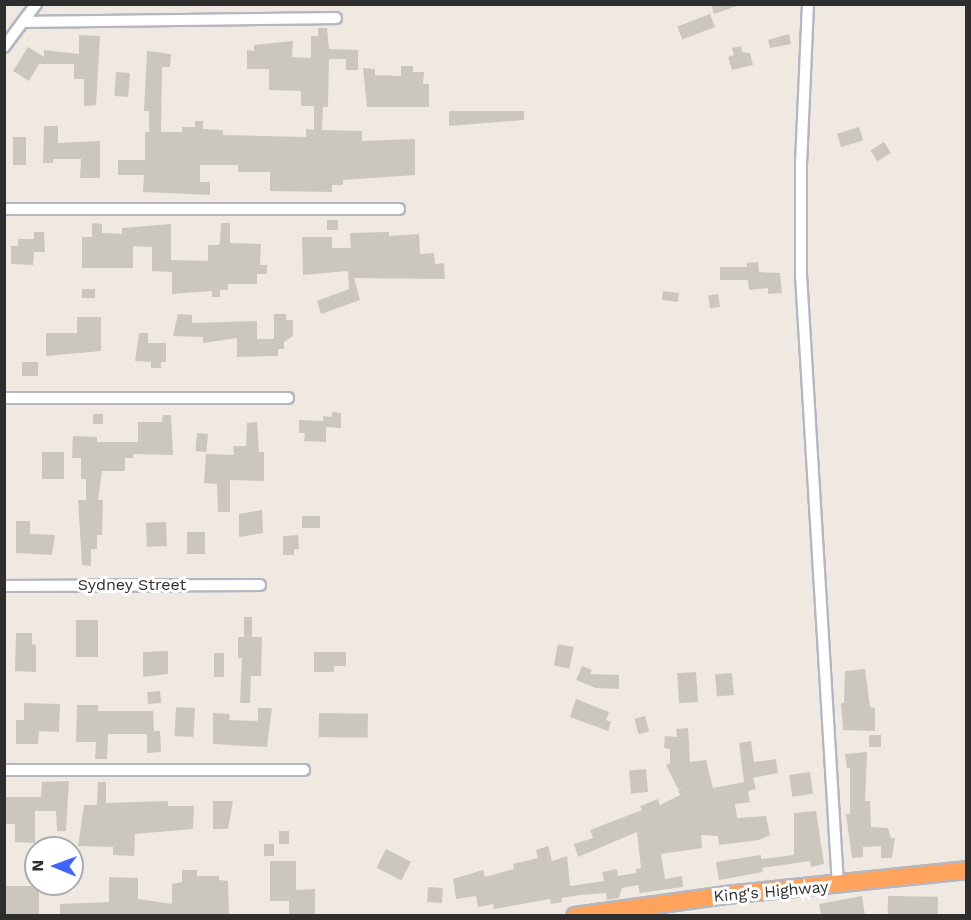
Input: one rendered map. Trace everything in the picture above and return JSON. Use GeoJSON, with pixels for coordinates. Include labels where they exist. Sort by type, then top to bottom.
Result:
{"type":"FeatureCollection","features":[{"type":"Feature","properties":{"kind":"highway","name":"King's Highway"},"geometry":{"type":"LineString","coordinates":[[576,915],[726,895],[838,886],[966,870]]}},
{"type":"Feature","properties":{"kind":"street"},"geometry":{"type":"LineString","coordinates":[[4,47],[36,4]]}},
{"type":"Feature","properties":{"kind":"street"},"geometry":{"type":"LineString","coordinates":[[808,4],[801,162],[801,275],[838,886]]}},
{"type":"Feature","properties":{"kind":"street"},"geometry":{"type":"LineString","coordinates":[[23,22],[336,18]]}},
{"type":"Feature","properties":{"kind":"street"},"geometry":{"type":"LineString","coordinates":[[4,209],[399,208]]}},
{"type":"Feature","properties":{"kind":"street"},"geometry":{"type":"LineString","coordinates":[[4,398],[288,398]]}},
{"type":"Feature","properties":{"kind":"street","name":"Sydney Street"},"geometry":{"type":"LineString","coordinates":[[4,586],[260,585]]}},
{"type":"Feature","properties":{"kind":"street"},"geometry":{"type":"LineString","coordinates":[[4,770],[304,770]]}},
{"type":"Feature","properties":{"kind":"building"},"geometry":{"type":"Polygon","coordinates":[[[711,4],[737,4],[737,6],[714,14],[711,4]]]}},
{"type":"Feature","properties":{"kind":"building"},"geometry":{"type":"Polygon","coordinates":[[[710,14],[715,27],[682,40],[677,27],[710,14]]]}},
{"type":"Feature","properties":{"kind":"building"},"geometry":{"type":"Polygon","coordinates":[[[318,28],[327,28],[329,49],[358,50],[358,70],[346,70],[346,59],[329,59],[328,107],[323,107],[322,130],[362,131],[362,141],[415,139],[415,175],[343,180],[343,185],[332,185],[332,192],[270,191],[270,172],[238,172],[238,165],[200,165],[200,182],[210,182],[210,195],[143,192],[144,175],[118,175],[118,160],[145,160],[145,132],[149,132],[149,111],[144,111],[147,51],[171,54],[170,67],[162,67],[161,132],[182,132],[182,127],[195,127],[195,121],[203,121],[203,129],[223,130],[223,135],[306,137],[306,129],[314,130],[314,106],[301,106],[301,91],[269,90],[269,69],[247,69],[247,50],[254,51],[254,45],[293,41],[292,57],[311,58],[311,36],[318,36],[318,28]]]}},
{"type":"Feature","properties":{"kind":"building"},"geometry":{"type":"Polygon","coordinates":[[[789,34],[791,44],[770,48],[768,40],[789,34]]]}},
{"type":"Feature","properties":{"kind":"building"},"geometry":{"type":"Polygon","coordinates":[[[79,35],[100,36],[96,105],[84,106],[84,79],[74,79],[74,64],[39,64],[29,81],[13,71],[28,47],[44,57],[44,50],[79,54],[79,35]]]}},
{"type":"Feature","properties":{"kind":"building"},"geometry":{"type":"Polygon","coordinates":[[[741,46],[742,52],[750,53],[753,65],[732,70],[728,57],[734,55],[732,48],[741,46]]]}},
{"type":"Feature","properties":{"kind":"building"},"geometry":{"type":"Polygon","coordinates":[[[401,66],[413,66],[413,72],[424,72],[423,84],[429,84],[429,107],[367,107],[363,68],[375,69],[375,75],[401,76],[401,66]]]}},
{"type":"Feature","properties":{"kind":"building"},"geometry":{"type":"Polygon","coordinates":[[[116,72],[130,73],[128,97],[114,96],[116,72]]]}},
{"type":"Feature","properties":{"kind":"building"},"geometry":{"type":"Polygon","coordinates":[[[449,111],[524,111],[524,120],[449,126],[449,111]]]}},
{"type":"Feature","properties":{"kind":"building"},"geometry":{"type":"Polygon","coordinates":[[[44,126],[58,126],[58,143],[100,141],[100,178],[80,178],[81,159],[53,159],[53,163],[43,163],[44,126]]]}},
{"type":"Feature","properties":{"kind":"building"},"geometry":{"type":"Polygon","coordinates":[[[859,127],[863,140],[841,147],[837,134],[859,127]]]}},
{"type":"Feature","properties":{"kind":"building"},"geometry":{"type":"Polygon","coordinates":[[[13,137],[26,137],[26,165],[13,165],[13,137]]]}},
{"type":"Feature","properties":{"kind":"building"},"geometry":{"type":"Polygon","coordinates":[[[884,142],[891,153],[877,162],[870,150],[884,142]]]}},
{"type":"Feature","properties":{"kind":"building"},"geometry":{"type":"Polygon","coordinates":[[[327,220],[338,220],[338,230],[327,230],[327,220]]]}},
{"type":"Feature","properties":{"kind":"building"},"geometry":{"type":"Polygon","coordinates":[[[92,223],[102,224],[102,233],[122,234],[122,228],[171,224],[171,260],[208,261],[208,245],[219,245],[221,223],[230,223],[230,243],[261,244],[260,265],[267,265],[267,274],[257,274],[257,284],[228,284],[228,290],[220,290],[220,297],[212,297],[212,291],[172,294],[172,272],[152,271],[152,247],[133,246],[133,268],[82,268],[82,237],[92,237],[92,223]]]}},
{"type":"Feature","properties":{"kind":"building"},"geometry":{"type":"Polygon","coordinates":[[[34,232],[44,232],[45,252],[34,252],[33,265],[11,264],[11,246],[18,246],[18,239],[34,239],[34,232]]]}},
{"type":"Feature","properties":{"kind":"building"},"geometry":{"type":"Polygon","coordinates":[[[389,232],[389,236],[419,234],[420,254],[434,253],[435,264],[444,263],[445,279],[354,278],[360,300],[321,314],[317,301],[349,289],[348,271],[303,275],[302,237],[332,237],[332,248],[351,248],[350,233],[389,232]]]}},
{"type":"Feature","properties":{"kind":"building"},"geometry":{"type":"Polygon","coordinates":[[[758,262],[759,272],[780,273],[782,293],[768,294],[768,288],[749,290],[748,280],[720,280],[720,267],[747,267],[747,263],[758,262]]]}},
{"type":"Feature","properties":{"kind":"building"},"geometry":{"type":"Polygon","coordinates":[[[82,289],[95,289],[95,298],[82,298],[82,289]]]}},
{"type":"Feature","properties":{"kind":"building"},"geometry":{"type":"Polygon","coordinates":[[[663,291],[679,293],[678,302],[662,300],[663,291]]]}},
{"type":"Feature","properties":{"kind":"building"},"geometry":{"type":"Polygon","coordinates":[[[718,294],[720,307],[710,308],[708,296],[718,294]]]}},
{"type":"Feature","properties":{"kind":"building"},"geometry":{"type":"Polygon","coordinates":[[[178,314],[192,315],[192,323],[257,321],[257,339],[274,339],[274,314],[286,314],[286,320],[293,320],[293,336],[284,342],[284,349],[278,349],[278,356],[237,357],[237,338],[203,343],[203,337],[173,336],[178,314]]]}},
{"type":"Feature","properties":{"kind":"building"},"geometry":{"type":"Polygon","coordinates":[[[77,317],[101,317],[101,351],[46,356],[46,333],[77,333],[77,317]]]}},
{"type":"Feature","properties":{"kind":"building"},"geometry":{"type":"Polygon","coordinates":[[[139,333],[148,333],[148,343],[166,343],[166,362],[161,362],[161,368],[151,368],[151,362],[135,361],[139,333]]]}},
{"type":"Feature","properties":{"kind":"building"},"geometry":{"type":"Polygon","coordinates":[[[22,362],[38,362],[38,376],[22,376],[22,362]]]}},
{"type":"Feature","properties":{"kind":"building"},"geometry":{"type":"Polygon","coordinates":[[[332,412],[341,413],[341,428],[326,427],[326,442],[304,441],[305,433],[299,433],[299,420],[323,421],[323,416],[332,417],[332,412]]]}},
{"type":"Feature","properties":{"kind":"building"},"geometry":{"type":"Polygon","coordinates":[[[93,414],[103,414],[103,424],[93,424],[93,414]]]}},
{"type":"Feature","properties":{"kind":"building"},"geometry":{"type":"Polygon","coordinates":[[[163,415],[171,415],[173,455],[133,454],[133,458],[125,458],[125,471],[102,471],[98,500],[103,500],[102,535],[97,535],[97,549],[91,549],[91,566],[82,565],[78,500],[86,500],[86,479],[81,479],[81,458],[72,458],[73,436],[97,437],[97,442],[138,442],[138,422],[162,422],[163,415]]]}},
{"type":"Feature","properties":{"kind":"building"},"geometry":{"type":"Polygon","coordinates":[[[257,422],[259,452],[264,452],[264,481],[230,480],[230,512],[218,512],[217,484],[204,483],[206,454],[234,455],[233,446],[246,446],[247,423],[257,422]]]}},
{"type":"Feature","properties":{"kind":"building"},"geometry":{"type":"Polygon","coordinates":[[[197,433],[208,434],[206,452],[195,451],[197,433]]]}},
{"type":"Feature","properties":{"kind":"building"},"geometry":{"type":"Polygon","coordinates":[[[42,452],[64,452],[64,479],[42,479],[42,452]]]}},
{"type":"Feature","properties":{"kind":"building"},"geometry":{"type":"Polygon","coordinates":[[[262,510],[263,533],[239,537],[239,514],[262,510]]]}},
{"type":"Feature","properties":{"kind":"building"},"geometry":{"type":"Polygon","coordinates":[[[302,516],[320,516],[320,528],[302,528],[302,516]]]}},
{"type":"Feature","properties":{"kind":"building"},"geometry":{"type":"Polygon","coordinates":[[[16,521],[30,521],[30,534],[55,535],[52,555],[16,553],[16,521]]]}},
{"type":"Feature","properties":{"kind":"building"},"geometry":{"type":"Polygon","coordinates":[[[166,522],[167,546],[147,547],[146,523],[166,522]]]}},
{"type":"Feature","properties":{"kind":"building"},"geometry":{"type":"Polygon","coordinates":[[[187,532],[205,532],[205,554],[187,554],[187,532]]]}},
{"type":"Feature","properties":{"kind":"building"},"geometry":{"type":"Polygon","coordinates":[[[298,535],[299,549],[294,549],[294,555],[283,555],[283,536],[298,535]]]}},
{"type":"Feature","properties":{"kind":"building"},"geometry":{"type":"Polygon","coordinates":[[[244,617],[252,617],[252,637],[262,637],[261,676],[251,676],[250,703],[240,703],[242,658],[238,658],[238,637],[244,637],[244,617]]]}},
{"type":"Feature","properties":{"kind":"building"},"geometry":{"type":"Polygon","coordinates":[[[76,620],[98,620],[98,657],[76,657],[76,620]]]}},
{"type":"Feature","properties":{"kind":"building"},"geometry":{"type":"Polygon","coordinates":[[[16,633],[32,633],[32,644],[36,645],[36,672],[15,671],[16,633]]]}},
{"type":"Feature","properties":{"kind":"building"},"geometry":{"type":"Polygon","coordinates":[[[558,644],[574,647],[570,669],[554,666],[558,644]]]}},
{"type":"Feature","properties":{"kind":"building"},"geometry":{"type":"Polygon","coordinates":[[[168,651],[168,674],[143,677],[143,652],[168,651]]]}},
{"type":"Feature","properties":{"kind":"building"},"geometry":{"type":"Polygon","coordinates":[[[314,652],[346,652],[346,666],[334,666],[334,672],[314,672],[314,652]]]}},
{"type":"Feature","properties":{"kind":"building"},"geometry":{"type":"Polygon","coordinates":[[[214,653],[224,653],[224,677],[214,677],[214,653]]]}},
{"type":"Feature","properties":{"kind":"building"},"geometry":{"type":"Polygon","coordinates":[[[582,666],[592,670],[590,674],[619,675],[619,689],[596,688],[576,680],[582,666]]]}},
{"type":"Feature","properties":{"kind":"building"},"geometry":{"type":"Polygon","coordinates":[[[865,669],[870,707],[875,708],[875,731],[843,730],[841,703],[844,703],[845,671],[865,669]]]}},
{"type":"Feature","properties":{"kind":"building"},"geometry":{"type":"Polygon","coordinates":[[[696,672],[698,702],[679,703],[677,673],[696,672]]]}},
{"type":"Feature","properties":{"kind":"building"},"geometry":{"type":"Polygon","coordinates":[[[732,673],[734,695],[717,696],[715,674],[732,673]]]}},
{"type":"Feature","properties":{"kind":"building"},"geometry":{"type":"Polygon","coordinates":[[[160,691],[161,703],[148,704],[147,692],[160,691]]]}},
{"type":"Feature","properties":{"kind":"building"},"geometry":{"type":"Polygon","coordinates":[[[576,699],[609,712],[606,720],[611,722],[608,731],[570,717],[576,699]]]}},
{"type":"Feature","properties":{"kind":"building"},"geometry":{"type":"Polygon","coordinates":[[[24,703],[60,704],[59,732],[39,731],[38,744],[16,744],[16,720],[24,720],[24,703]]]}},
{"type":"Feature","properties":{"kind":"building"},"geometry":{"type":"Polygon","coordinates":[[[77,705],[98,705],[98,711],[153,711],[154,731],[160,731],[161,752],[147,753],[147,734],[108,734],[107,759],[95,759],[96,742],[76,742],[77,705]]]}},
{"type":"Feature","properties":{"kind":"building"},"geometry":{"type":"Polygon","coordinates":[[[176,707],[195,708],[193,737],[174,736],[176,707]]]}},
{"type":"Feature","properties":{"kind":"building"},"geometry":{"type":"Polygon","coordinates":[[[258,708],[272,708],[267,747],[213,744],[213,713],[230,714],[229,720],[258,721],[258,708]]]}},
{"type":"Feature","properties":{"kind":"building"},"geometry":{"type":"Polygon","coordinates":[[[319,713],[368,714],[368,738],[319,737],[319,713]]]}},
{"type":"Feature","properties":{"kind":"building"},"geometry":{"type":"Polygon","coordinates":[[[645,716],[649,731],[639,734],[634,719],[645,716]]]}},
{"type":"Feature","properties":{"kind":"building"},"geometry":{"type":"Polygon","coordinates":[[[688,728],[690,762],[706,760],[713,788],[744,782],[739,743],[751,741],[754,762],[776,759],[778,773],[753,778],[756,789],[748,791],[750,802],[735,804],[737,818],[766,816],[770,835],[759,840],[719,845],[718,836],[701,835],[702,848],[661,854],[665,879],[682,876],[683,887],[640,893],[638,885],[622,888],[619,898],[607,900],[606,893],[580,895],[561,898],[562,902],[551,904],[550,899],[494,909],[493,904],[478,907],[476,896],[456,899],[453,879],[483,870],[485,877],[514,869],[513,864],[538,858],[536,850],[548,846],[552,861],[567,856],[570,886],[604,881],[602,872],[617,869],[618,876],[636,873],[636,869],[641,868],[637,832],[578,857],[574,844],[593,838],[590,830],[642,810],[640,806],[658,799],[660,805],[680,795],[678,790],[683,788],[678,789],[666,765],[670,763],[670,749],[664,748],[665,736],[677,737],[676,729],[688,728]]]}},
{"type":"Feature","properties":{"kind":"building"},"geometry":{"type":"Polygon","coordinates":[[[869,735],[881,735],[881,747],[869,747],[869,735]]]}},
{"type":"Feature","properties":{"kind":"building"},"geometry":{"type":"Polygon","coordinates":[[[867,752],[865,801],[870,801],[871,827],[888,828],[891,838],[895,838],[892,858],[881,858],[881,846],[863,847],[863,857],[852,858],[846,814],[850,814],[850,768],[847,768],[845,754],[867,752]]]}},
{"type":"Feature","properties":{"kind":"building"},"geometry":{"type":"Polygon","coordinates":[[[646,769],[648,792],[631,793],[629,770],[646,769]]]}},
{"type":"Feature","properties":{"kind":"building"},"geometry":{"type":"Polygon","coordinates":[[[810,772],[813,794],[792,797],[789,775],[810,772]]]}},
{"type":"Feature","properties":{"kind":"building"},"geometry":{"type":"Polygon","coordinates":[[[69,781],[66,831],[57,831],[56,811],[35,811],[35,836],[24,836],[24,842],[15,842],[15,824],[4,824],[4,797],[41,797],[42,782],[69,781]]]}},
{"type":"Feature","properties":{"kind":"building"},"geometry":{"type":"Polygon","coordinates":[[[98,782],[106,782],[106,803],[168,801],[168,806],[194,806],[193,829],[135,834],[134,856],[113,855],[113,847],[84,846],[84,836],[79,836],[84,805],[97,805],[98,782]]]}},
{"type":"Feature","properties":{"kind":"building"},"geometry":{"type":"Polygon","coordinates":[[[213,801],[233,801],[228,829],[213,829],[213,801]]]}},
{"type":"Feature","properties":{"kind":"building"},"geometry":{"type":"Polygon","coordinates":[[[816,811],[824,864],[811,867],[810,861],[762,868],[763,872],[719,880],[716,862],[761,855],[761,859],[794,855],[794,813],[816,811]]]}},
{"type":"Feature","properties":{"kind":"building"},"geometry":{"type":"Polygon","coordinates":[[[279,831],[289,831],[289,844],[279,844],[279,831]]]}},
{"type":"Feature","properties":{"kind":"building"},"geometry":{"type":"Polygon","coordinates":[[[264,844],[274,844],[274,856],[264,856],[264,844]]]}},
{"type":"Feature","properties":{"kind":"building"},"geometry":{"type":"Polygon","coordinates":[[[386,849],[411,862],[401,880],[376,868],[386,849]]]}},
{"type":"Feature","properties":{"kind":"building"},"geometry":{"type":"Polygon","coordinates":[[[270,861],[296,861],[296,890],[315,889],[315,915],[289,915],[289,901],[270,901],[270,861]]]}},
{"type":"Feature","properties":{"kind":"building"},"geometry":{"type":"Polygon","coordinates":[[[182,870],[197,870],[197,876],[219,876],[219,880],[228,881],[229,915],[60,915],[60,904],[109,902],[109,877],[138,878],[138,899],[172,904],[172,884],[182,882],[182,870]]]}},
{"type":"Feature","properties":{"kind":"building"},"geometry":{"type":"Polygon","coordinates":[[[4,886],[24,886],[24,896],[39,896],[39,915],[4,915],[4,886]]]}},
{"type":"Feature","properties":{"kind":"building"},"geometry":{"type":"Polygon","coordinates":[[[428,887],[443,888],[442,903],[427,902],[428,887]]]}},
{"type":"Feature","properties":{"kind":"building"},"geometry":{"type":"Polygon","coordinates":[[[862,896],[865,915],[821,915],[819,904],[862,896]]]}},
{"type":"Feature","properties":{"kind":"building"},"geometry":{"type":"Polygon","coordinates":[[[888,896],[938,897],[938,916],[888,915],[888,896]]]}}]}
